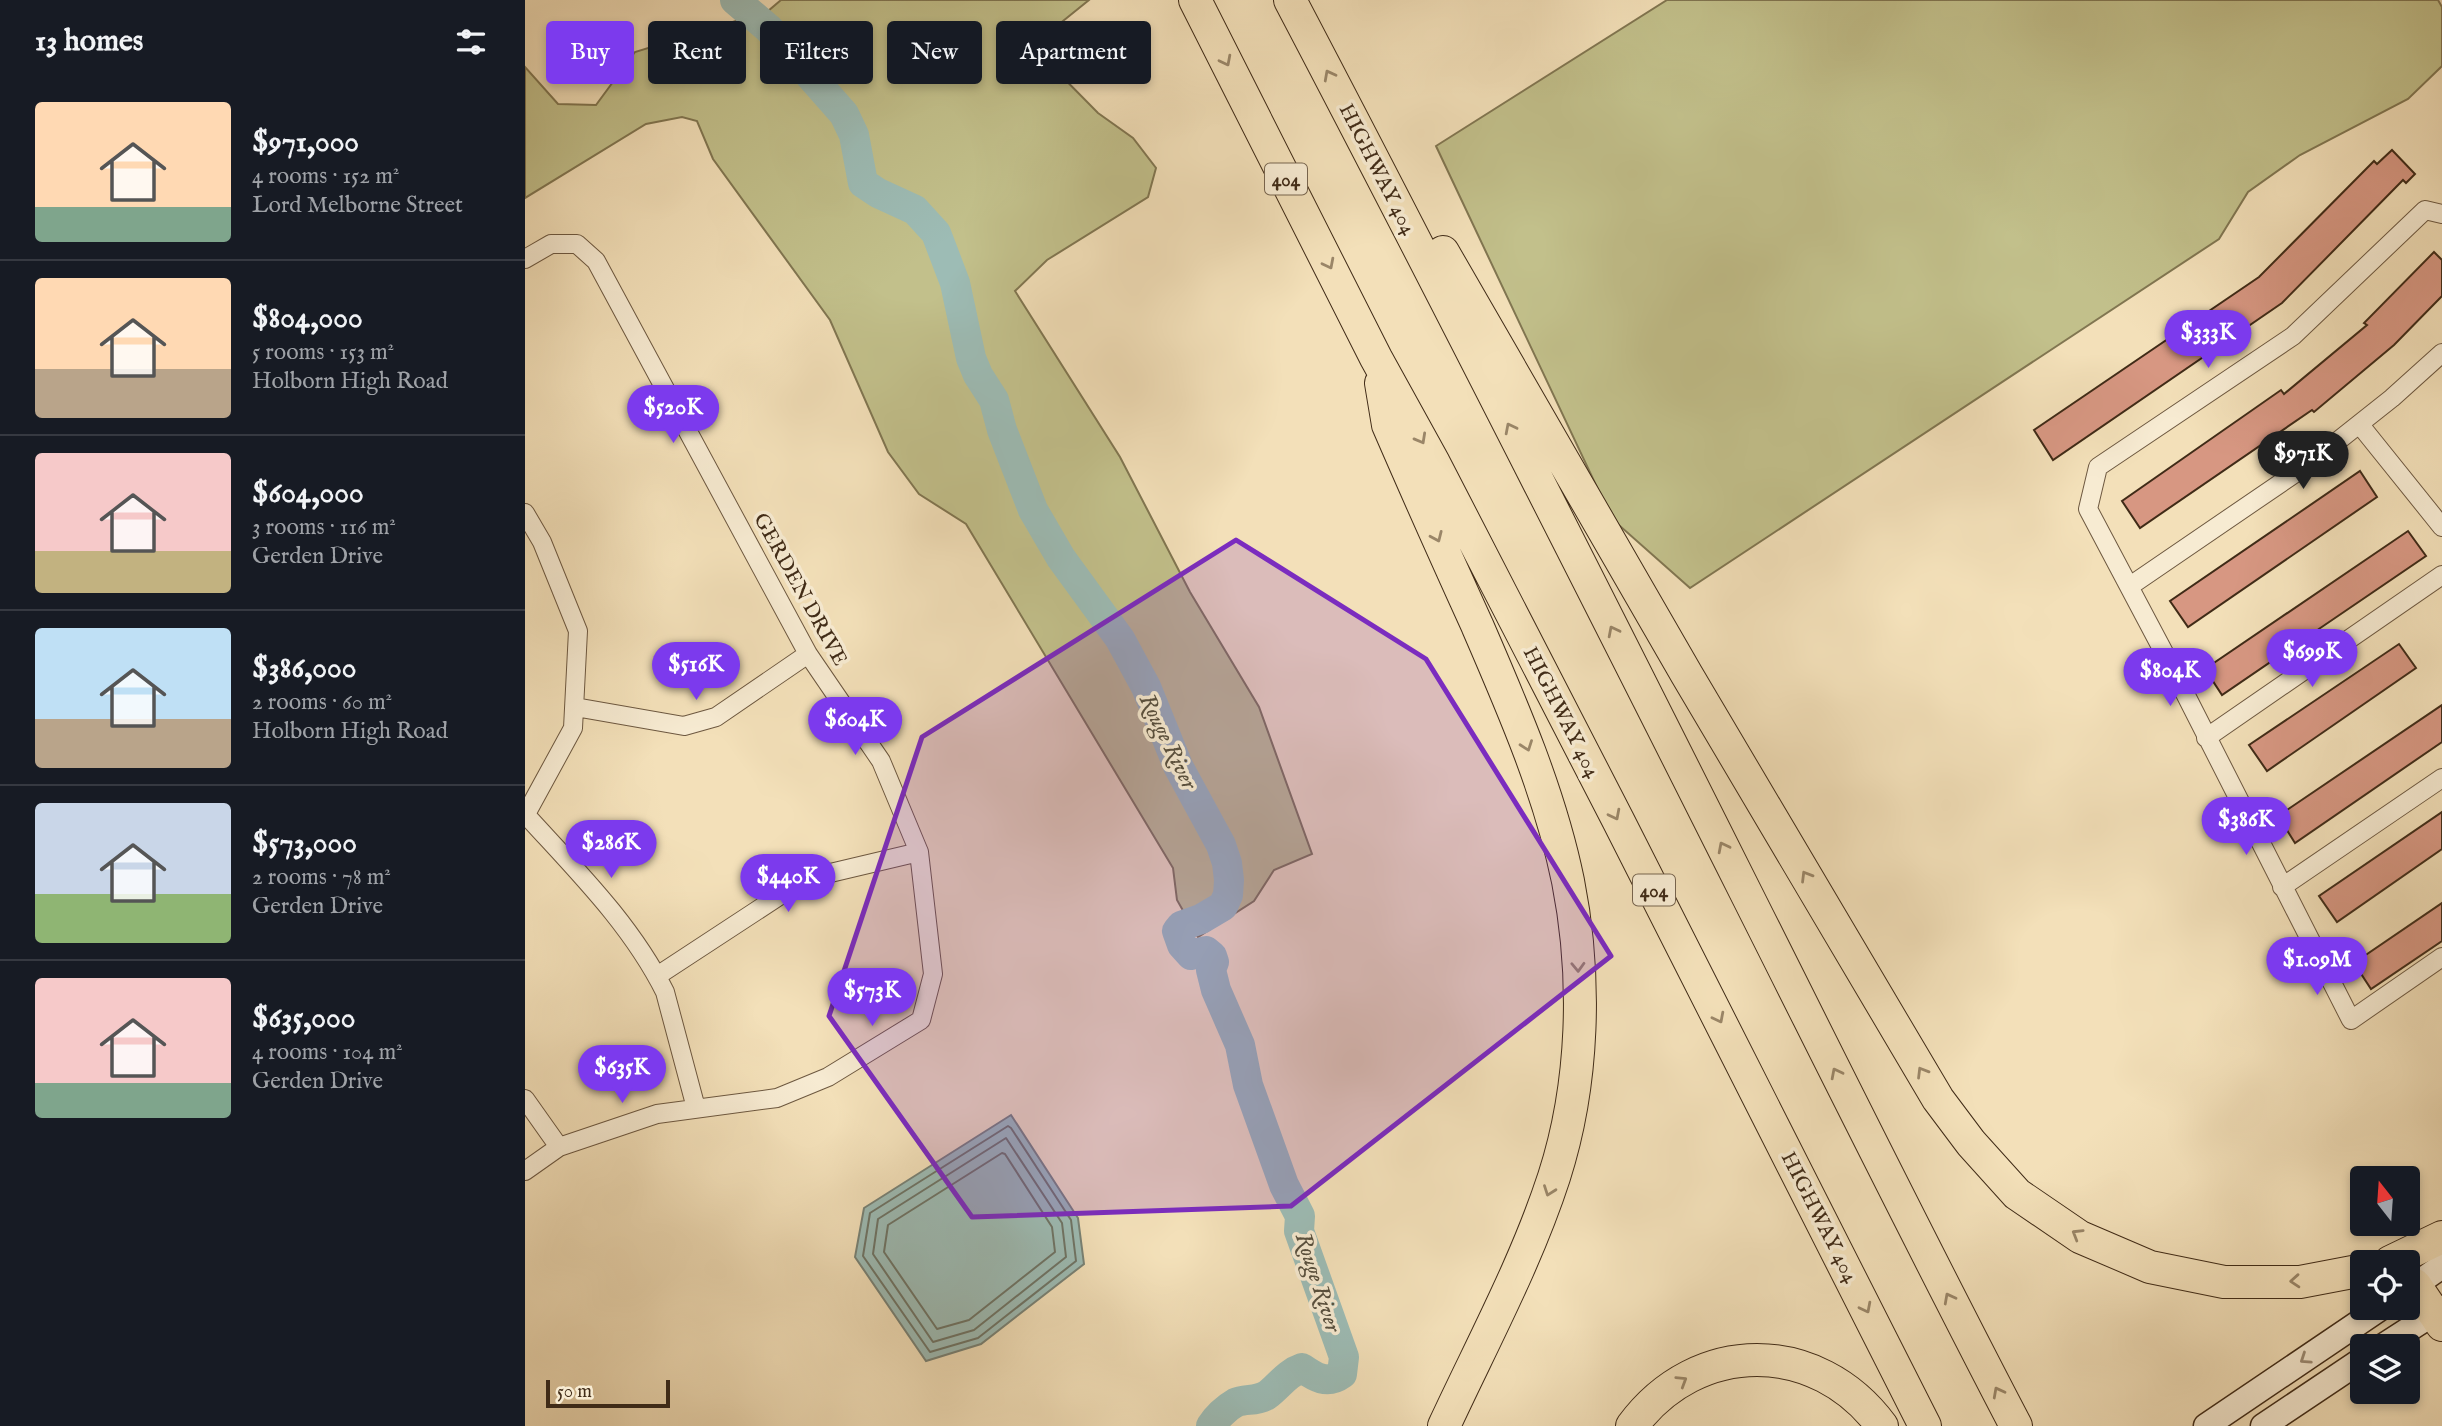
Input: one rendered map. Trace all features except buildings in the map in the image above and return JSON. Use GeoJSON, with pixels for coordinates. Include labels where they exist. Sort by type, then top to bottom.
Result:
{"type":"FeatureCollection","features":[{"type":"Feature","properties":{"kind":"highway","name":"HIGHWAY 404"},"geometry":{"type":"LineString","coordinates":[[1195,0],[1376,358],[1434,463],[1825,1225],[1925,1426]]}},
{"type":"Feature","properties":{"kind":"highway","name":"HIGHWAY 404"},"geometry":{"type":"LineString","coordinates":[[1290,0],[1384,179],[2016,1426]]}},
{"type":"Feature","properties":{"kind":"highway"},"geometry":{"type":"LineString","coordinates":[[1384,179],[1403,190],[1423,218],[1680,663],[1938,1099],[1998,1174],[2017,1194],[2080,1237],[2150,1267],[2224,1282],[2300,1282],[2350,1272]]}},
{"type":"Feature","properties":{"kind":"highway"},"geometry":{"type":"LineString","coordinates":[[1376,358],[1388,425],[1497,670],[1526,743],[1559,845],[1577,938],[1578,1047],[1569,1115],[1554,1176],[1532,1238],[1444,1426]]}},
{"type":"Feature","properties":{"kind":"highway"},"geometry":{"type":"LineString","coordinates":[[2415,1250],[2442,1237]]}},
{"type":"Feature","properties":{"kind":"highway"},"geometry":{"type":"LineString","coordinates":[[2420,1296],[2439,1315]]}},
{"type":"Feature","properties":{"kind":"highway"},"geometry":{"type":"LineString","coordinates":[[1632,1426],[1661,1394],[1695,1373],[1741,1360],[1787,1363],[1812,1369],[1836,1381],[1871,1411],[1882,1426]]}},
{"type":"Feature","properties":{"kind":"main road"},"geometry":{"type":"LineString","coordinates":[[2420,1281],[2442,1266]]}},
{"type":"Feature","properties":{"kind":"main road"},"geometry":{"type":"LineString","coordinates":[[2405,1334],[2439,1315]]}},
{"type":"Feature","properties":{"kind":"main road"},"geometry":{"type":"LineString","coordinates":[[2206,1426],[2363,1320]]}},
{"type":"Feature","properties":{"kind":"main road"},"geometry":{"type":"LineString","coordinates":[[2263,1426],[2350,1368]]}},
{"type":"Feature","properties":{"kind":"street"},"geometry":{"type":"LineString","coordinates":[[2442,214],[2425,210],[2293,336],[2098,467],[2088,509],[2130,586],[2351,1020],[2442,957]]}},
{"type":"Feature","properties":{"kind":"street","name":"GERDEN DRIVE"},"geometry":{"type":"LineString","coordinates":[[525,260],[551,244],[577,244],[596,261],[808,654],[881,761],[919,852],[933,974],[921,1020],[828,1077],[777,1098],[657,1114],[559,1147],[525,1171]]}},
{"type":"Feature","properties":{"kind":"street"},"geometry":{"type":"LineString","coordinates":[[2130,586],[2310,463],[2360,425],[2442,352]]}},
{"type":"Feature","properties":{"kind":"street"},"geometry":{"type":"LineString","coordinates":[[2360,425],[2442,527]]}},
{"type":"Feature","properties":{"kind":"street"},"geometry":{"type":"LineString","coordinates":[[525,513],[542,542],[577,631],[573,727],[525,816],[610,908],[657,976],[665,992],[696,1108]]}},
{"type":"Feature","properties":{"kind":"street"},"geometry":{"type":"LineString","coordinates":[[2206,738],[2442,575]]}},
{"type":"Feature","properties":{"kind":"street"},"geometry":{"type":"LineString","coordinates":[[575,707],[684,726],[716,717],[808,654]]}},
{"type":"Feature","properties":{"kind":"street"},"geometry":{"type":"LineString","coordinates":[[2282,887],[2442,778]]}},
{"type":"Feature","properties":{"kind":"street"},"geometry":{"type":"LineString","coordinates":[[657,976],[806,879],[919,852]]}},
{"type":"Feature","properties":{"kind":"street"},"geometry":{"type":"LineString","coordinates":[[525,1100],[559,1147]]}},
{"type":"Feature","properties":{"kind":"highlighted area"},"geometry":{"type":"Polygon","coordinates":[[[1236,540],[1426,659],[1611,956],[1291,1206],[972,1217],[829,1016],[922,737],[1236,540]]]}},
{"type":"Feature","properties":{"kind":"shaded area"},"geometry":{"type":"Polygon","coordinates":[[[781,0],[1089,0],[1063,21],[996,21],[996,84],[1069,84],[1098,113],[1133,138],[1156,168],[1148,197],[1047,260],[1015,291],[1120,457],[1190,592],[1259,707],[1312,854],[1274,870],[1254,901],[1198,937],[1177,900],[1173,868],[966,524],[919,494],[888,452],[830,320],[713,159],[697,121],[682,117],[646,124],[525,198],[525,67],[558,104],[596,105],[611,84],[634,84],[634,53],[648,48],[648,84],[746,84],[746,21],[736,21],[768,11],[781,0]]]}},
{"type":"Feature","properties":{"kind":"shaded area"},"geometry":{"type":"Polygon","coordinates":[[[1667,0],[2438,0],[2442,7],[2442,66],[2408,99],[2300,155],[2248,192],[2219,239],[1690,588],[1612,519],[1436,146],[1667,0]]]}},
{"type":"Feature","properties":{"kind":"water"},"geometry":{"type":"Polygon","coordinates":[[[1011,1115],[1078,1218],[1084,1264],[981,1344],[926,1361],[855,1257],[864,1208],[1011,1115]]]}},
{"type":"Feature","properties":{"kind":"waterway","name":"Rouge River"},"geometry":{"type":"LineString","coordinates":[[735,0],[769,29],[844,114],[854,135],[863,183],[915,210],[936,233],[955,283],[971,358],[994,400],[1002,430],[1033,510],[1061,558],[1120,639],[1146,687],[1178,766],[1221,845],[1229,880],[1228,895],[1223,906],[1201,919],[1181,926],[1177,931],[1182,945],[1191,955],[1206,951],[1212,956],[1214,962],[1211,970],[1216,990],[1240,1045],[1248,1085],[1284,1185],[1300,1216],[1299,1231],[1344,1357],[1342,1374],[1337,1377],[1321,1378],[1302,1368],[1287,1376],[1267,1395],[1232,1405],[1221,1413],[1211,1426]]}}]}
